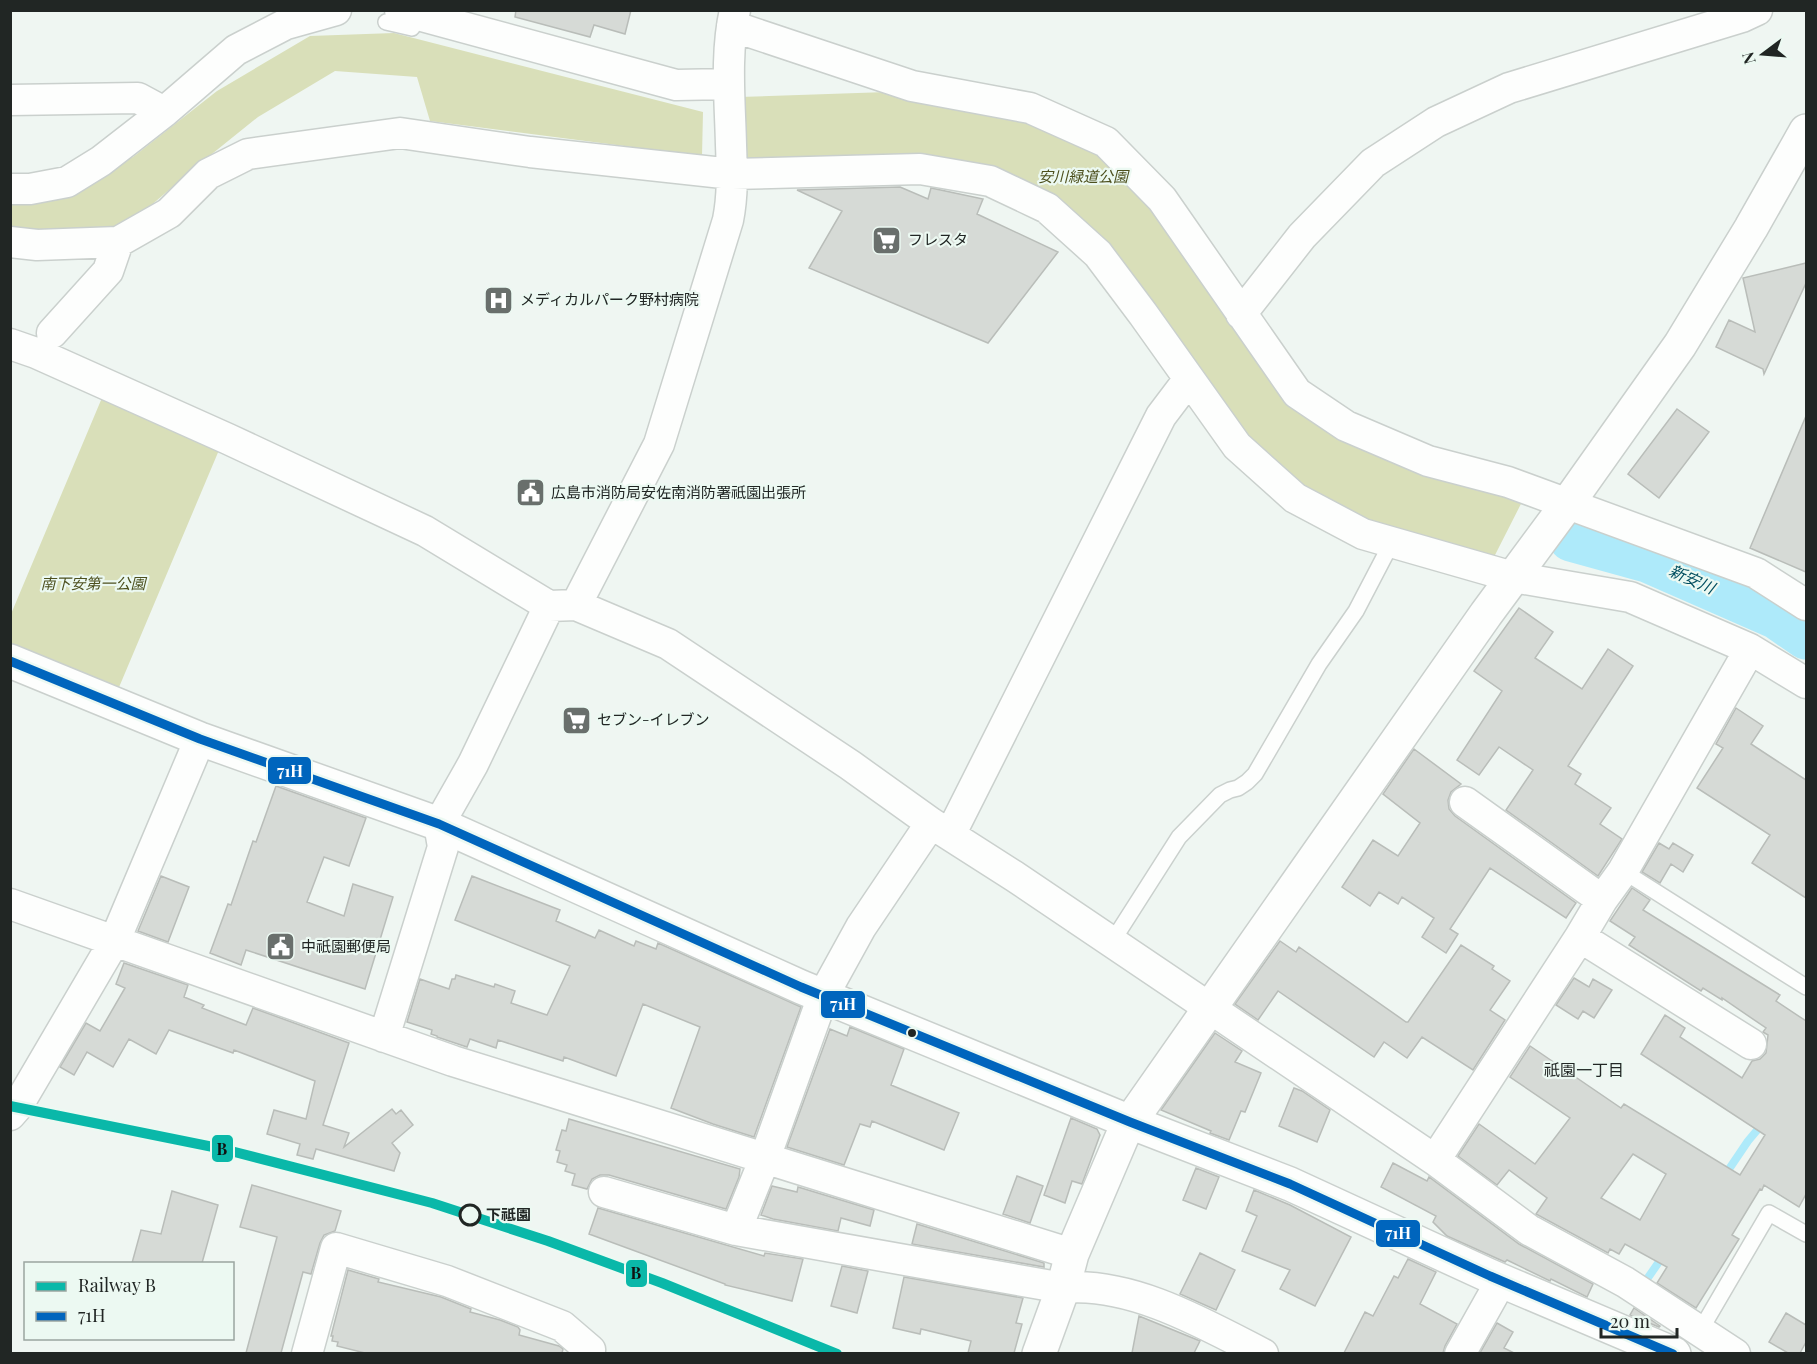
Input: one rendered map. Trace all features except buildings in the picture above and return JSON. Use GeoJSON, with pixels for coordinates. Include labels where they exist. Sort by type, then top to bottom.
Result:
{"type":"FeatureCollection","features":[{"type":"Feature","properties":{"kind":"main road"},"geometry":{"type":"LineString","coordinates":[[1039,1353],[1063,1288],[1072,1254],[1130,1122],[1513,577],[1680,345],[1751,228],[1806,131]]}},
{"type":"Feature","properties":{"kind":"main road"},"geometry":{"type":"LineString","coordinates":[[10,661],[200,739],[439,824],[823,996],[1130,1122],[1290,1184],[1501,1281],[1674,1353]]}},
{"type":"Feature","properties":{"kind":"street"},"geometry":{"type":"LineString","coordinates":[[10,189],[30,189],[67,182],[101,161],[164,112],[236,50],[286,24],[336,10]]}},
{"type":"Feature","properties":{"kind":"street"},"geometry":{"type":"LineString","coordinates":[[1241,314],[1302,236],[1373,163],[1436,122],[1509,87],[1742,17],[1757,10]]}},
{"type":"Feature","properties":{"kind":"street"},"geometry":{"type":"LineString","coordinates":[[393,16],[676,85],[729,84]]}},
{"type":"Feature","properties":{"kind":"street"},"geometry":{"type":"LineString","coordinates":[[384,1037],[443,847],[439,824],[563,605],[659,444],[728,220],[732,198],[729,84],[733,18],[912,86],[1030,108],[1106,142],[1162,199],[1297,393],[1346,426],[1428,461],[1508,482],[1756,573],[1806,605]]}},
{"type":"Feature","properties":{"kind":"street"},"geometry":{"type":"LineString","coordinates":[[10,100],[138,98],[164,112]]}},
{"type":"Feature","properties":{"kind":"street"},"geometry":{"type":"LineString","coordinates":[[10,242],[37,245],[118,242],[169,213],[207,174],[248,154],[400,133],[530,152],[732,174],[920,169],[990,181],[1047,208],[1098,254],[1237,446],[1295,498],[1363,534],[1513,577],[1630,597],[1750,649],[1806,683]]}},
{"type":"Feature","properties":{"kind":"street"},"geometry":{"type":"LineString","coordinates":[[52,333],[108,272],[118,242]]}},
{"type":"Feature","properties":{"kind":"street"},"geometry":{"type":"LineString","coordinates":[[10,344],[207,429],[425,531],[563,605],[668,644],[1435,1160],[1529,1230],[1625,1282],[1735,1353]]}},
{"type":"Feature","properties":{"kind":"street"},"geometry":{"type":"LineString","coordinates":[[736,1230],[765,1158],[823,996],[861,927],[941,829],[1161,416],[1189,379]]}},
{"type":"Feature","properties":{"kind":"street"},"geometry":{"type":"LineString","coordinates":[[1435,1160],[1623,871],[1750,649]]}},
{"type":"Feature","properties":{"kind":"street"},"geometry":{"type":"LineString","coordinates":[[10,1115],[17,1107],[115,940],[200,739]]}},
{"type":"Feature","properties":{"kind":"street"},"geometry":{"type":"LineString","coordinates":[[1465,802],[1602,900]]}},
{"type":"Feature","properties":{"kind":"street"},"geometry":{"type":"LineString","coordinates":[[10,904],[384,1037],[521,1083],[1072,1254]]}},
{"type":"Feature","properties":{"kind":"street"},"geometry":{"type":"LineString","coordinates":[[1580,937],[1751,1044]]}},
{"type":"Feature","properties":{"kind":"street"},"geometry":{"type":"LineString","coordinates":[[604,1192],[736,1230],[1063,1288],[1084,1286],[1131,1295],[1199,1321],[1263,1353]]}},
{"type":"Feature","properties":{"kind":"street"},"geometry":{"type":"LineString","coordinates":[[312,1352],[336,1248],[447,1281],[561,1326],[590,1350],[589,1353]]}},
{"type":"Feature","properties":{"kind":"street"},"geometry":{"type":"LineString","coordinates":[[1460,1353],[1501,1281]]}},
{"type":"Feature","properties":{"kind":"lane"},"geometry":{"type":"LineString","coordinates":[[393,16],[441,35]]}},
{"type":"Feature","properties":{"kind":"lane"},"geometry":{"type":"LineString","coordinates":[[1112,942],[1179,837],[1220,795],[1238,788],[1255,774],[1314,672],[1356,610],[1392,542]]}},
{"type":"Feature","properties":{"kind":"lane"},"geometry":{"type":"LineString","coordinates":[[1623,871],[1806,987]]}},
{"type":"Feature","properties":{"kind":"lane"},"geometry":{"type":"LineString","coordinates":[[1700,1331],[1769,1213],[1806,1234]]}},
{"type":"Feature","properties":{"kind":"green space"},"geometry":{"type":"Polygon","coordinates":[[[394,33],[703,112],[702,156],[430,121],[417,77],[335,71],[258,117],[121,231],[11,234],[10,191],[41,196],[133,157],[217,91],[310,36],[394,33]]]}},
{"type":"Feature","properties":{"kind":"green space","name":"安川緑道公園"},"geometry":{"type":"Polygon","coordinates":[[[887,92],[1017,114],[1105,147],[1291,396],[1525,496],[1494,557],[1386,528],[1302,488],[1240,428],[1137,283],[987,169],[746,165],[739,97],[887,92]]]}},
{"type":"Feature","properties":{"kind":"green space","name":"南下安第一公園"},"geometry":{"type":"Polygon","coordinates":[[[104,393],[222,443],[117,692],[11,646],[11,614],[104,393]]]}},
{"type":"Feature","properties":{"kind":"waterway","name":"新安川"},"geometry":{"type":"LineString","coordinates":[[1571,539],[1647,560],[1777,617],[1806,637]]}},
{"type":"Feature","properties":{"kind":"waterway"},"geometry":{"type":"LineString","coordinates":[[1725,1175],[1764,1122]]}},
{"type":"Feature","properties":{"kind":"waterway"},"geometry":{"type":"LineString","coordinates":[[1645,1282],[1663,1256]]}},
{"type":"Feature","properties":{"kind":"rail line","name":"B"},"geometry":{"type":"LineString","coordinates":[[10,1106],[223,1149],[432,1203],[548,1241],[662,1283],[837,1354]]}},
{"type":"Feature","properties":{"kind":"transit line","name":"71H"},"geometry":{"type":"LineString","coordinates":[[10,661],[200,739],[439,824],[801,987],[1130,1122],[1290,1184],[1490,1276],[1673,1354]]}},
{"type":"Feature","properties":{"kind":"place","name":"フレスタ"},"geometry":{"type":"Point","coordinates":[887,240]}},
{"type":"Feature","properties":{"kind":"place","name":"メディカルパーク野村病院"},"geometry":{"type":"Point","coordinates":[499,300]}},
{"type":"Feature","properties":{"kind":"place","name":"広島市消防局安佐南消防署祇園出張所"},"geometry":{"type":"Point","coordinates":[530,493]}},
{"type":"Feature","properties":{"kind":"place","name":"セブン-イレブン"},"geometry":{"type":"Point","coordinates":[576,720]}},
{"type":"Feature","properties":{"kind":"place","name":"中祇園郵便局"},"geometry":{"type":"Point","coordinates":[280,947]}},
{"type":"Feature","properties":{"kind":"place","name":"下祗園"},"geometry":{"type":"Point","coordinates":[470,1215]}},
{"type":"Feature","properties":{"kind":"district","name":"祇園一丁目"},"geometry":{"type":"Point","coordinates":[1584,1070]}}]}
